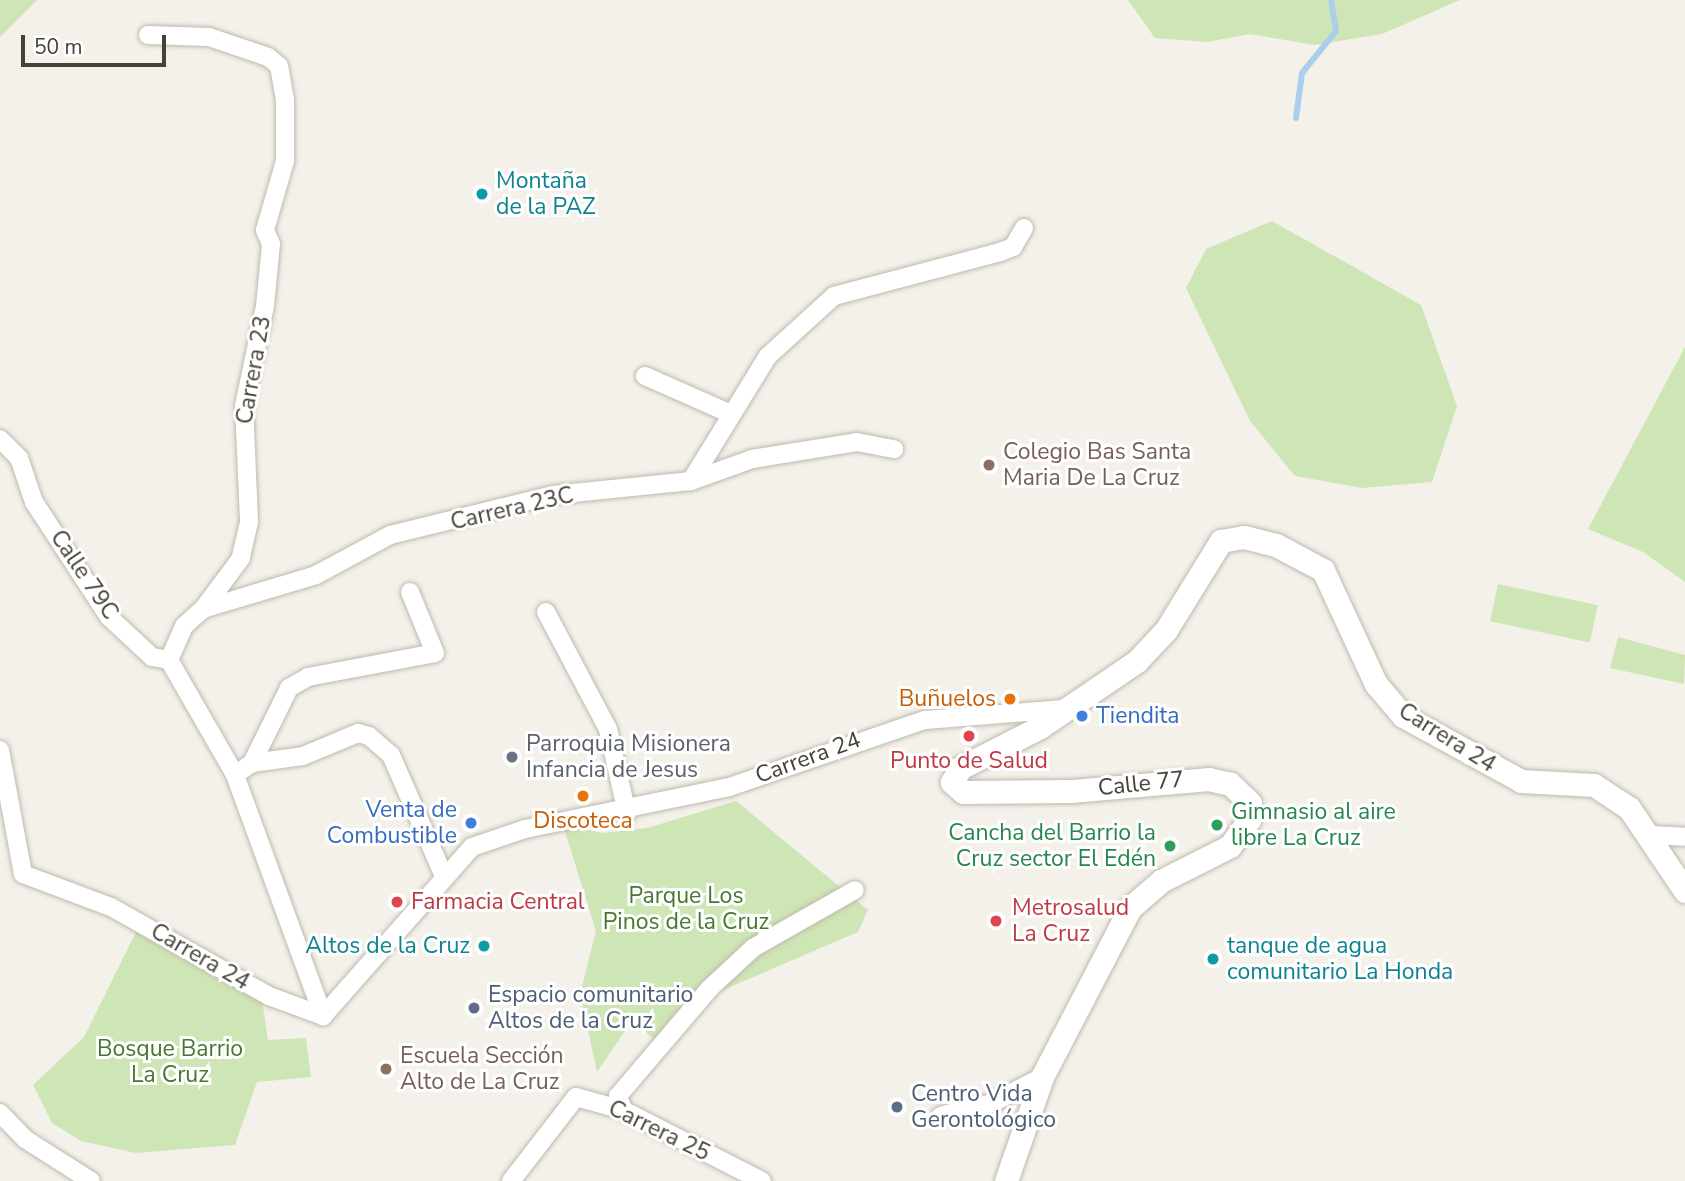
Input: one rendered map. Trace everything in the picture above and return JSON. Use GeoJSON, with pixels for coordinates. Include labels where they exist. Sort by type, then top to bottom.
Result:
{"type":"FeatureCollection","features":[{"type":"Feature","properties":{"kind":"street","name":"Carrera 23"},"geometry":{"type":"LineString","coordinates":[[148,35],[209,37],[268,57],[279,66],[286,121],[285,161],[265,230],[271,244],[265,306],[244,406],[250,523],[241,558],[203,608]]}},
{"type":"Feature","properties":{"kind":"street"},"geometry":{"type":"LineString","coordinates":[[691,481],[768,356],[834,296],[1000,253],[1013,247],[1024,228]]}},
{"type":"Feature","properties":{"kind":"street"},"geometry":{"type":"LineString","coordinates":[[645,376],[731,414]]}},
{"type":"Feature","properties":{"kind":"street","name":"Calle 79C"},"geometry":{"type":"LineString","coordinates":[[0,439],[19,458],[34,502],[109,617],[152,657],[169,660]]}},
{"type":"Feature","properties":{"kind":"street","name":"Carrera 23C"},"geometry":{"type":"LineString","coordinates":[[203,608],[316,575],[390,535],[553,495],[691,481],[752,459],[857,442],[894,449]]}},
{"type":"Feature","properties":{"kind":"street","name":"Calle 77"},"geometry":{"type":"LineString","coordinates":[[1006,1181],[1042,1077],[1130,908],[1161,881],[1230,846],[1249,811],[1243,792],[1209,779],[1071,791],[955,788],[960,768],[1065,709],[1137,661],[1174,619],[1206,555],[1221,541],[1244,537]]}},
{"type":"Feature","properties":{"kind":"street","name":"Carrera 24"},"geometry":{"type":"LineString","coordinates":[[1244,537],[1323,570],[1376,684],[1403,716],[1521,781],[1594,785],[1629,808],[1652,835],[1685,891]]}},
{"type":"Feature","properties":{"kind":"street"},"geometry":{"type":"LineString","coordinates":[[235,775],[252,762],[289,688],[298,682],[435,653],[410,592]]}},
{"type":"Feature","properties":{"kind":"street"},"geometry":{"type":"LineString","coordinates":[[203,608],[184,626],[169,660],[235,775],[323,1016]]}},
{"type":"Feature","properties":{"kind":"street"},"geometry":{"type":"LineString","coordinates":[[546,612],[608,729],[627,813]]}},
{"type":"Feature","properties":{"kind":"street","name":"Carrera 24"},"geometry":{"type":"LineString","coordinates":[[0,750],[23,874],[111,907],[269,996],[323,1016],[443,874],[472,847],[525,829],[627,813],[729,787],[925,720],[1065,709]]}},
{"type":"Feature","properties":{"kind":"street"},"geometry":{"type":"LineString","coordinates":[[252,762],[303,756],[358,733],[391,755],[443,874]]}},
{"type":"Feature","properties":{"kind":"street"},"geometry":{"type":"LineString","coordinates":[[1652,835],[1685,837]]}},
{"type":"Feature","properties":{"kind":"street"},"geometry":{"type":"LineString","coordinates":[[623,1110],[618,1096],[710,988],[753,948],[855,890]]}},
{"type":"Feature","properties":{"kind":"street"},"geometry":{"type":"LineString","coordinates":[[959,1111],[941,1116],[992,1103],[1042,1077]]}},
{"type":"Feature","properties":{"kind":"street","name":"Carrera 25"},"geometry":{"type":"LineString","coordinates":[[511,1181],[576,1097],[623,1110],[762,1181]]}},
{"type":"Feature","properties":{"kind":"street"},"geometry":{"type":"LineString","coordinates":[[0,1113],[25,1139],[90,1181]]}},
{"type":"Feature","properties":{"kind":"green space"},"geometry":{"type":"Polygon","coordinates":[[[0,0],[37,0],[0,37],[0,0]]]}},
{"type":"Feature","properties":{"kind":"green space"},"geometry":{"type":"Polygon","coordinates":[[[1128,0],[1460,0],[1382,34],[1315,45],[1250,34],[1207,42],[1155,38],[1128,0]]]}},
{"type":"Feature","properties":{"kind":"green space"},"geometry":{"type":"Polygon","coordinates":[[[1272,221],[1421,305],[1457,406],[1432,482],[1362,488],[1295,476],[1250,421],[1186,288],[1206,249],[1272,221]]]}},
{"type":"Feature","properties":{"kind":"green space"},"geometry":{"type":"Polygon","coordinates":[[[1685,347],[1685,582],[1643,552],[1588,529],[1685,347]]]}},
{"type":"Feature","properties":{"kind":"green space"},"geometry":{"type":"Polygon","coordinates":[[[1498,584],[1598,605],[1590,642],[1490,621],[1498,584]]]}},
{"type":"Feature","properties":{"kind":"green space"},"geometry":{"type":"Polygon","coordinates":[[[1618,637],[1685,655],[1684,684],[1610,668],[1618,637]]]}},
{"type":"Feature","properties":{"kind":"green space","name":"Parque Los Pinos de la Cruz"},"geometry":{"type":"Polygon","coordinates":[[[736,801],[868,910],[858,932],[716,993],[664,1047],[632,1021],[597,1072],[580,994],[596,931],[563,825],[603,833],[647,828],[736,801]]]}},
{"type":"Feature","properties":{"kind":"green space","name":"Bosque Barrio La Cruz"},"geometry":{"type":"Polygon","coordinates":[[[136,932],[262,1000],[268,1040],[306,1038],[311,1077],[257,1082],[235,1145],[136,1153],[81,1141],[52,1123],[33,1085],[84,1037],[136,932]]]}},
{"type":"Feature","properties":{"kind":"waterway"},"geometry":{"type":"LineString","coordinates":[[1296,118],[1302,73],[1336,31],[1331,0]]}},
{"type":"Feature","properties":{"kind":"place","name":"Montaña de la PAZ"},"geometry":{"type":"Point","coordinates":[482,194]}},
{"type":"Feature","properties":{"kind":"place","name":"Colegio Bas Santa Maria De La Cruz"},"geometry":{"type":"Point","coordinates":[989,465]}},
{"type":"Feature","properties":{"kind":"place","name":"Buñuelos"},"geometry":{"type":"Point","coordinates":[1010,699]}},
{"type":"Feature","properties":{"kind":"place","name":"Tiendita"},"geometry":{"type":"Point","coordinates":[1082,716]}},
{"type":"Feature","properties":{"kind":"place","name":"Punto de Salud"},"geometry":{"type":"Point","coordinates":[969,736]}},
{"type":"Feature","properties":{"kind":"place","name":"Parroquia Misionera Infancia de Jesus"},"geometry":{"type":"Point","coordinates":[512,757]}},
{"type":"Feature","properties":{"kind":"place","name":"Discoteca"},"geometry":{"type":"Point","coordinates":[583,796]}},
{"type":"Feature","properties":{"kind":"place","name":"Venta de Combustible"},"geometry":{"type":"Point","coordinates":[471,823]}},
{"type":"Feature","properties":{"kind":"place","name":"Gimnasio al aire libre La Cruz"},"geometry":{"type":"Point","coordinates":[1217,825]}},
{"type":"Feature","properties":{"kind":"place","name":"Cancha del Barrio la Cruz sector El Edén"},"geometry":{"type":"Point","coordinates":[1170,846]}},
{"type":"Feature","properties":{"kind":"place","name":"Farmacia Central"},"geometry":{"type":"Point","coordinates":[397,902]}},
{"type":"Feature","properties":{"kind":"place","name":"Metrosalud La Cruz"},"geometry":{"type":"Point","coordinates":[996,921]}},
{"type":"Feature","properties":{"kind":"place","name":"Altos de la Cruz"},"geometry":{"type":"Point","coordinates":[484,946]}},
{"type":"Feature","properties":{"kind":"place","name":"tanque de agua comunitario La Honda"},"geometry":{"type":"Point","coordinates":[1213,959]}},
{"type":"Feature","properties":{"kind":"place","name":"Espacio comunitario Altos de la Cruz"},"geometry":{"type":"Point","coordinates":[474,1008]}},
{"type":"Feature","properties":{"kind":"place","name":"Escuela Sección Alto de La Cruz"},"geometry":{"type":"Point","coordinates":[386,1069]}},
{"type":"Feature","properties":{"kind":"place","name":"Centro Vida Gerontológico"},"geometry":{"type":"Point","coordinates":[897,1107]}}]}
